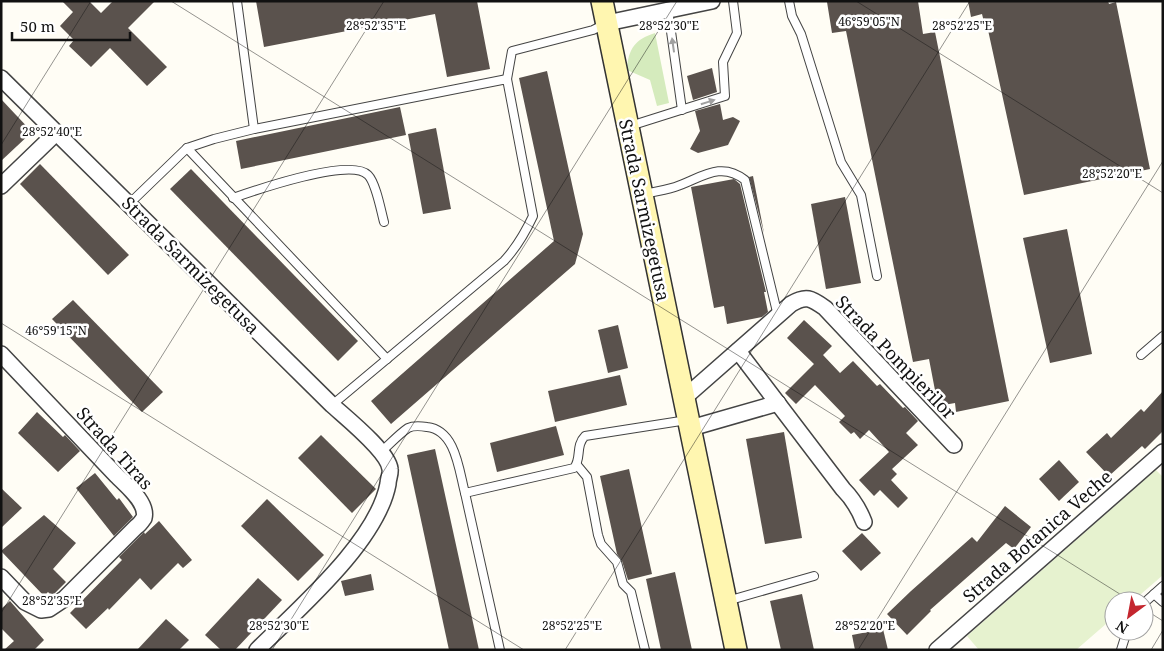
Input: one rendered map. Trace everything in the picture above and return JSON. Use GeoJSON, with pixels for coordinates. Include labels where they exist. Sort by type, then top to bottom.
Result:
{"type":"FeatureCollection","features":[{"type":"Feature","properties":{"kind":"main road","name":"Strada Sarmizegetusa"},"geometry":{"type":"LineString","coordinates":[[602,1],[736,650]]}},
{"type":"Feature","properties":{"kind":"street"},"geometry":{"type":"LineString","coordinates":[[607,23],[712,1]]}},
{"type":"Feature","properties":{"kind":"street","name":"Strada Sarmizegetusa"},"geometry":{"type":"LineString","coordinates":[[1,78],[382,452],[390,468],[383,500],[376,518],[362,540],[316,591],[257,650]]}},
{"type":"Feature","properties":{"kind":"street"},"geometry":{"type":"LineString","coordinates":[[1,186],[56,133]]}},
{"type":"Feature","properties":{"kind":"street","name":"Strada Pompierilor"},"geometry":{"type":"LineString","coordinates":[[684,398],[791,304],[800,299],[810,298],[825,308],[954,445]]}},
{"type":"Feature","properties":{"kind":"street"},"geometry":{"type":"LineString","coordinates":[[738,351],[851,497],[864,522]]}},
{"type":"Feature","properties":{"kind":"street","name":"Strada Tiras"},"geometry":{"type":"LineString","coordinates":[[1,354],[118,476],[134,494],[144,510],[143,519],[136,527],[64,599],[48,609],[41,610],[25,602],[1,577]]}},
{"type":"Feature","properties":{"kind":"street"},"geometry":{"type":"LineString","coordinates":[[690,424],[778,403]]}},
{"type":"Feature","properties":{"kind":"street","name":"Strada Botanica Veche"},"geometry":{"type":"LineString","coordinates":[[937,650],[1163,452]]}},
{"type":"Feature","properties":{"kind":"lane"},"geometry":{"type":"LineString","coordinates":[[237,1],[254,129]]}},
{"type":"Feature","properties":{"kind":"lane"},"geometry":{"type":"LineString","coordinates":[[628,127],[725,96],[724,62],[737,33],[733,1]]}},
{"type":"Feature","properties":{"kind":"lane"},"geometry":{"type":"LineString","coordinates":[[789,1],[792,16],[801,34],[841,162],[861,195],[877,276]]}},
{"type":"Feature","properties":{"kind":"lane"},"geometry":{"type":"LineString","coordinates":[[668,10],[682,110]]}},
{"type":"Feature","properties":{"kind":"lane"},"geometry":{"type":"LineString","coordinates":[[332,405],[504,260],[516,248],[524,235],[533,216],[507,79],[512,51],[593,30],[607,23]]}},
{"type":"Feature","properties":{"kind":"lane"},"geometry":{"type":"LineString","coordinates":[[129,204],[187,148],[214,139],[254,129],[507,79]]}},
{"type":"Feature","properties":{"kind":"lane"},"geometry":{"type":"LineString","coordinates":[[187,148],[387,359]]}},
{"type":"Feature","properties":{"kind":"lane"},"geometry":{"type":"LineString","coordinates":[[233,198],[270,185],[309,175],[348,169],[361,171],[368,174],[372,182],[384,222]]}},
{"type":"Feature","properties":{"kind":"lane"},"geometry":{"type":"LineString","coordinates":[[642,195],[676,187],[696,177],[721,170],[738,174],[745,180],[778,316]]}},
{"type":"Feature","properties":{"kind":"lane"},"geometry":{"type":"LineString","coordinates":[[1141,355],[1163,336]]}},
{"type":"Feature","properties":{"kind":"lane"},"geometry":{"type":"LineString","coordinates":[[465,493],[574,468],[579,456],[578,447],[580,440],[585,436],[690,424]]}},
{"type":"Feature","properties":{"kind":"lane"},"geometry":{"type":"LineString","coordinates":[[382,452],[409,428],[417,426],[433,428],[444,434],[451,443],[465,493],[500,650]]}},
{"type":"Feature","properties":{"kind":"lane"},"geometry":{"type":"LineString","coordinates":[[576,464],[586,477],[601,544],[617,562],[623,584],[632,592],[645,650]]}},
{"type":"Feature","properties":{"kind":"lane"},"geometry":{"type":"LineString","coordinates":[[726,601],[814,576]]}},
{"type":"Feature","properties":{"kind":"lane"},"geometry":{"type":"LineString","coordinates":[[1163,586],[1154,594],[1163,602]]}},
{"type":"Feature","properties":{"kind":"green space"},"geometry":{"type":"Polygon","coordinates":[[[655,33],[669,103],[657,106],[650,80],[627,70],[629,56],[634,45],[648,35],[655,33]]]}},
{"type":"Feature","properties":{"kind":"green space"},"geometry":{"type":"Polygon","coordinates":[[[1156,470],[1163,477],[1163,575],[1145,591],[1104,591],[1104,626],[1076,650],[979,650],[967,636],[1156,470]]]}},
{"type":"Feature","properties":{"kind":"building"},"geometry":{"type":"Polygon","coordinates":[[[62,1],[89,1],[101,13],[113,1],[155,1],[128,28],[167,67],[147,86],[110,48],[91,67],[69,46],[74,40],[60,26],[73,12],[62,1]]]}},
{"type":"Feature","properties":{"kind":"building"},"geometry":{"type":"Polygon","coordinates":[[[256,1],[477,1],[490,69],[447,77],[435,14],[264,47],[256,1]]]}},
{"type":"Feature","properties":{"kind":"building"},"geometry":{"type":"Polygon","coordinates":[[[918,1],[923,34],[935,32],[1009,401],[956,412],[955,403],[938,406],[929,359],[913,362],[846,31],[832,33],[827,2],[918,1]]]}},
{"type":"Feature","properties":{"kind":"building"},"geometry":{"type":"Polygon","coordinates":[[[968,1],[1108,1],[1109,4],[1116,2],[1150,169],[1024,195],[988,30],[986,30],[982,14],[971,17],[968,1]]]}},
{"type":"Feature","properties":{"kind":"building"},"geometry":{"type":"Polygon","coordinates":[[[712,68],[717,92],[693,100],[687,76],[712,68]]]}},
{"type":"Feature","properties":{"kind":"building"},"geometry":{"type":"Polygon","coordinates":[[[547,71],[583,234],[575,264],[391,424],[371,401],[554,241],[519,78],[547,71]]]}},
{"type":"Feature","properties":{"kind":"building"},"geometry":{"type":"Polygon","coordinates":[[[1,99],[32,132],[1,161],[1,99]]]}},
{"type":"Feature","properties":{"kind":"building"},"geometry":{"type":"Polygon","coordinates":[[[720,104],[723,120],[733,117],[740,121],[728,145],[698,153],[690,149],[700,131],[695,111],[720,104]]]}},
{"type":"Feature","properties":{"kind":"building"},"geometry":{"type":"Polygon","coordinates":[[[400,107],[406,135],[241,169],[236,141],[400,107]]]}},
{"type":"Feature","properties":{"kind":"building"},"geometry":{"type":"Polygon","coordinates":[[[436,128],[451,209],[423,214],[408,134],[436,128]]]}},
{"type":"Feature","properties":{"kind":"building"},"geometry":{"type":"Polygon","coordinates":[[[40,164],[129,255],[108,275],[20,184],[40,164]]]}},
{"type":"Feature","properties":{"kind":"building"},"geometry":{"type":"Polygon","coordinates":[[[191,169],[358,341],[338,361],[170,189],[191,169]]]}},
{"type":"Feature","properties":{"kind":"building"},"geometry":{"type":"Polygon","coordinates":[[[753,176],[764,233],[749,177],[753,176]]]}},
{"type":"Feature","properties":{"kind":"building"},"geometry":{"type":"Polygon","coordinates":[[[734,179],[740,184],[766,292],[764,292],[768,312],[762,317],[727,324],[724,306],[714,308],[691,187],[734,179]]]}},
{"type":"Feature","properties":{"kind":"building"},"geometry":{"type":"Polygon","coordinates":[[[845,197],[861,283],[826,289],[811,204],[845,197]]]}},
{"type":"Feature","properties":{"kind":"building"},"geometry":{"type":"Polygon","coordinates":[[[1067,229],[1092,354],[1050,363],[1023,238],[1067,229]]]}},
{"type":"Feature","properties":{"kind":"building"},"geometry":{"type":"Polygon","coordinates":[[[73,300],[163,392],[142,412],[52,319],[73,300]]]}},
{"type":"Feature","properties":{"kind":"building"},"geometry":{"type":"Polygon","coordinates":[[[804,320],[832,346],[823,355],[840,373],[853,361],[877,386],[880,384],[918,421],[906,433],[918,445],[892,469],[897,474],[891,480],[908,498],[898,508],[880,490],[874,496],[859,480],[889,452],[869,430],[860,439],[854,432],[851,434],[839,422],[845,416],[815,385],[796,404],[785,393],[814,364],[787,338],[804,320]]]}},
{"type":"Feature","properties":{"kind":"building"},"geometry":{"type":"Polygon","coordinates":[[[618,325],[628,368],[608,373],[598,330],[618,325]]]}},
{"type":"Feature","properties":{"kind":"building"},"geometry":{"type":"Polygon","coordinates":[[[620,375],[627,405],[555,422],[548,391],[620,375]]]}},
{"type":"Feature","properties":{"kind":"building"},"geometry":{"type":"Polygon","coordinates":[[[1163,391],[1163,431],[1145,449],[1142,446],[1109,476],[1086,452],[1107,433],[1111,438],[1141,409],[1144,412],[1163,391]]]}},
{"type":"Feature","properties":{"kind":"building"},"geometry":{"type":"Polygon","coordinates":[[[37,412],[63,437],[65,435],[80,451],[58,472],[18,433],[37,412]]]}},
{"type":"Feature","properties":{"kind":"building"},"geometry":{"type":"Polygon","coordinates":[[[556,426],[564,455],[497,472],[490,443],[556,426]]]}},
{"type":"Feature","properties":{"kind":"building"},"geometry":{"type":"Polygon","coordinates":[[[784,432],[802,538],[765,544],[746,439],[784,432]]]}},
{"type":"Feature","properties":{"kind":"building"},"geometry":{"type":"Polygon","coordinates":[[[321,435],[376,489],[352,513],[298,458],[321,435]]]}},
{"type":"Feature","properties":{"kind":"building"},"geometry":{"type":"Polygon","coordinates":[[[435,449],[479,650],[449,650],[407,455],[435,449]]]}},
{"type":"Feature","properties":{"kind":"building"},"geometry":{"type":"Polygon","coordinates":[[[1059,460],[1079,482],[1059,501],[1039,479],[1059,460]]]}},
{"type":"Feature","properties":{"kind":"building"},"geometry":{"type":"Polygon","coordinates":[[[629,469],[652,574],[628,580],[622,561],[617,554],[600,476],[629,469]]]}},
{"type":"Feature","properties":{"kind":"building"},"geometry":{"type":"Polygon","coordinates":[[[95,473],[117,500],[119,498],[133,517],[114,536],[76,488],[95,473]]]}},
{"type":"Feature","properties":{"kind":"building"},"geometry":{"type":"Polygon","coordinates":[[[1,488],[22,508],[1,528],[1,488]]]}},
{"type":"Feature","properties":{"kind":"building"},"geometry":{"type":"Polygon","coordinates":[[[267,499],[324,555],[298,581],[241,526],[267,499]]]}},
{"type":"Feature","properties":{"kind":"building"},"geometry":{"type":"Polygon","coordinates":[[[1005,506],[1031,527],[1014,549],[1006,543],[930,610],[907,635],[887,614],[972,537],[977,542],[1005,506]]]}},
{"type":"Feature","properties":{"kind":"building"},"geometry":{"type":"Polygon","coordinates":[[[44,515],[76,543],[53,569],[66,582],[52,596],[48,592],[44,596],[1,551],[44,515]]]}},
{"type":"Feature","properties":{"kind":"building"},"geometry":{"type":"Polygon","coordinates":[[[159,521],[192,560],[183,568],[178,563],[151,590],[140,578],[109,610],[108,608],[86,629],[70,613],[122,560],[119,557],[144,532],[145,534],[159,521]]]}},
{"type":"Feature","properties":{"kind":"building"},"geometry":{"type":"Polygon","coordinates":[[[862,533],[881,553],[861,571],[842,551],[862,533]]]}},
{"type":"Feature","properties":{"kind":"building"},"geometry":{"type":"Polygon","coordinates":[[[675,572],[692,650],[661,650],[646,579],[675,572]]]}},
{"type":"Feature","properties":{"kind":"building"},"geometry":{"type":"Polygon","coordinates":[[[371,574],[374,590],[345,596],[341,581],[371,574]]]}},
{"type":"Feature","properties":{"kind":"building"},"geometry":{"type":"Polygon","coordinates":[[[258,578],[282,600],[235,650],[221,650],[205,635],[258,578]]]}},
{"type":"Feature","properties":{"kind":"building"},"geometry":{"type":"Polygon","coordinates":[[[802,594],[814,650],[781,650],[770,601],[802,594]]]}},
{"type":"Feature","properties":{"kind":"building"},"geometry":{"type":"Polygon","coordinates":[[[10,601],[44,640],[34,650],[4,650],[14,641],[1,628],[1,609],[10,601]]]}},
{"type":"Feature","properties":{"kind":"building"},"geometry":{"type":"Polygon","coordinates":[[[166,619],[189,640],[179,650],[137,650],[166,619]]]}},
{"type":"Feature","properties":{"kind":"building"},"geometry":{"type":"Polygon","coordinates":[[[883,629],[888,650],[855,650],[852,635],[883,629]]]}}]}
